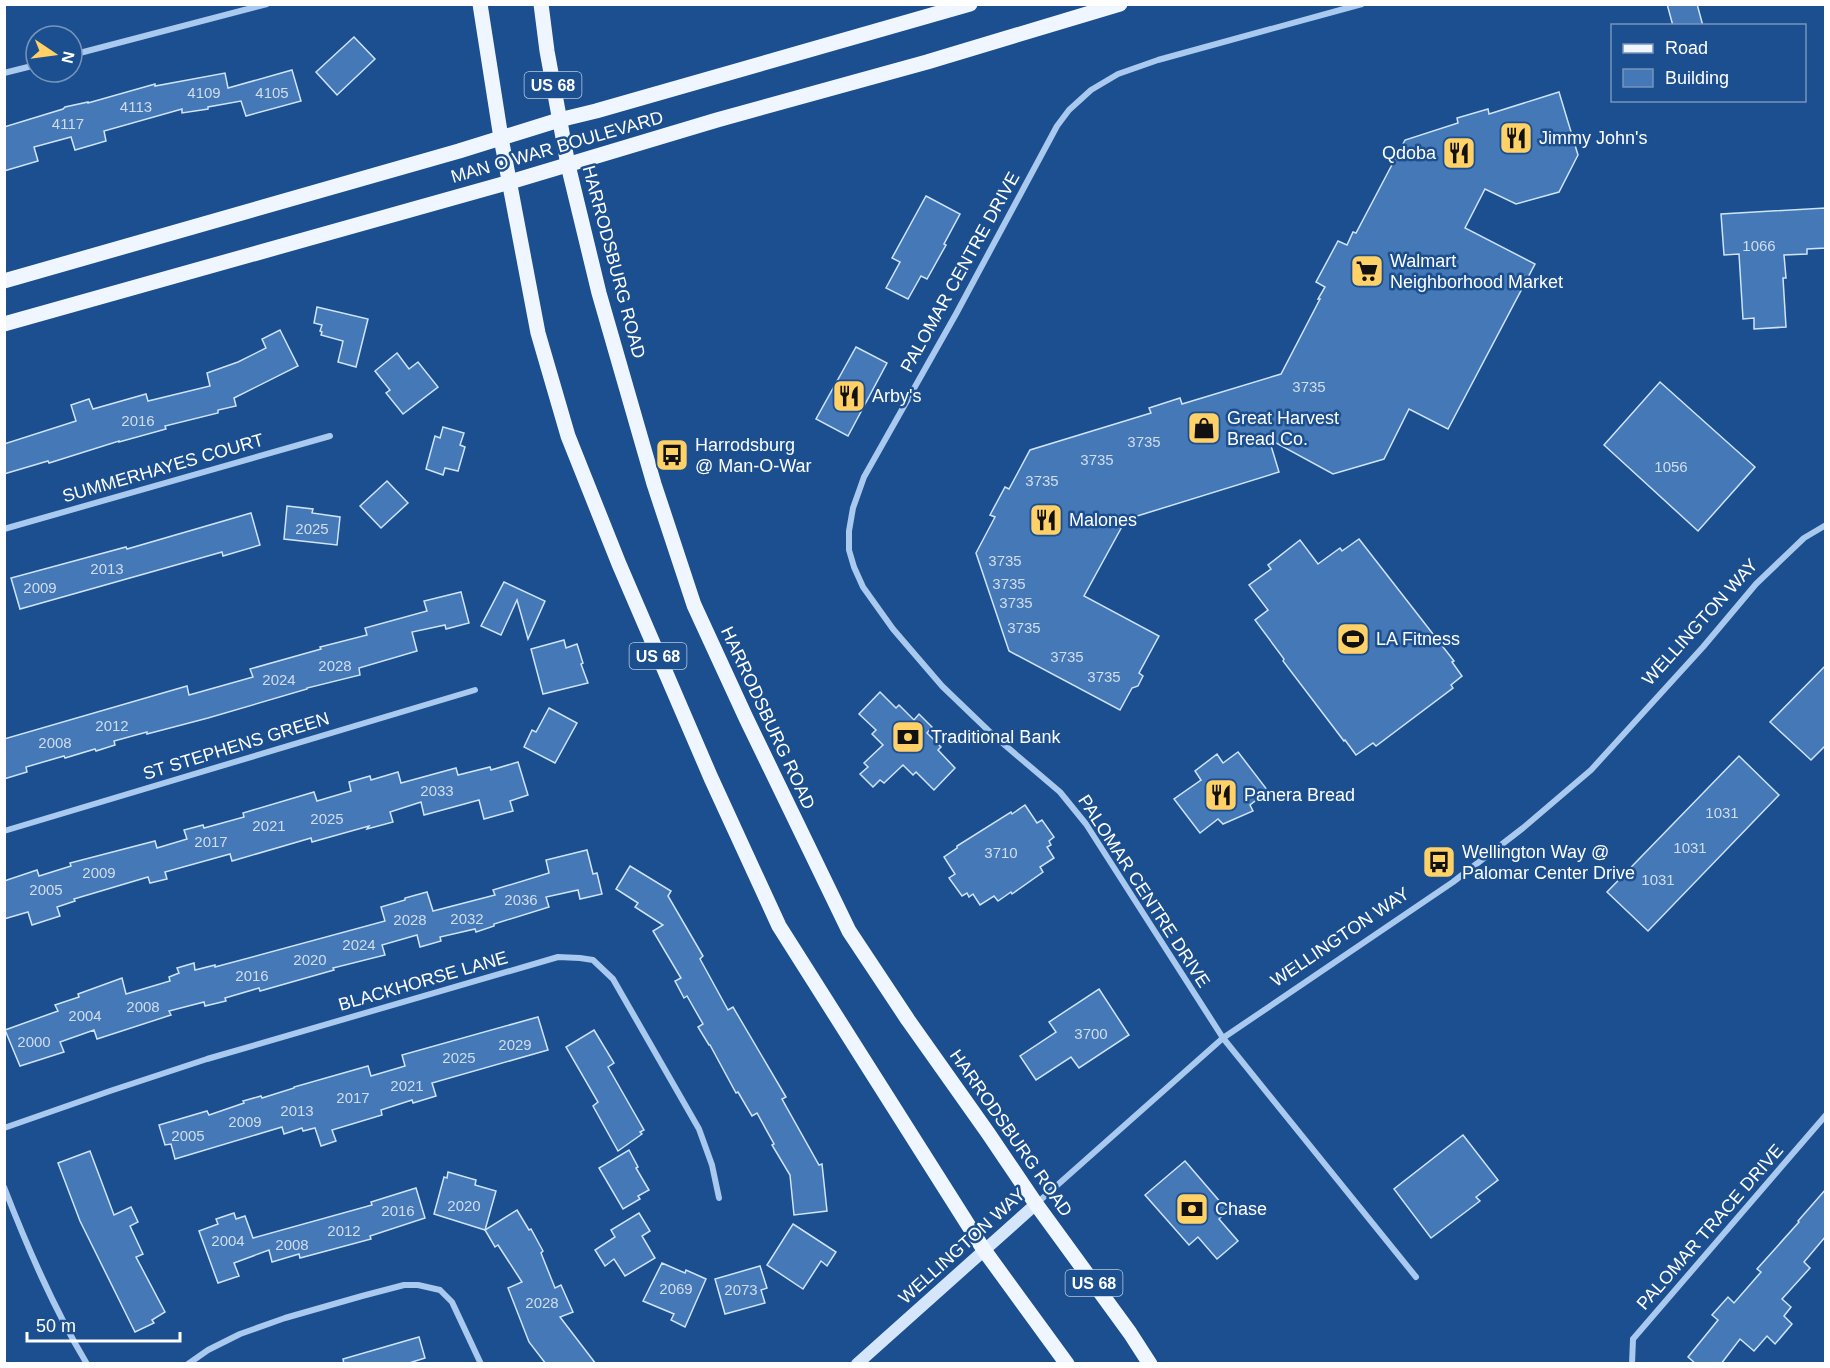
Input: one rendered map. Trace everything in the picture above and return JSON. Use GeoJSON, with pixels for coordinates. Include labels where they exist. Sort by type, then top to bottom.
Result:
{"type":"FeatureCollection","features":[{"type":"Feature","properties":{"kind":"main road","name":"US 68"},"geometry":{"type":"LineString","coordinates":[[480,4],[501,138],[538,333],[568,436],[619,564],[711,778],[780,926],[984,1250],[1066,1364]]}},
{"type":"Feature","properties":{"kind":"main road","name":"HARRODSBURG ROAD"},"geometry":{"type":"LineString","coordinates":[[541,4],[547,51],[568,165],[599,293],[654,484],[703,625],[849,931],[908,1020],[1150,1364]]}},
{"type":"Feature","properties":{"kind":"main road","name":"MAN O WAR BOULEVARD"},"geometry":{"type":"LineString","coordinates":[[4,281],[970,4]]}},
{"type":"Feature","properties":{"kind":"main road","name":"MAN O WAR BOULEVARD"},"geometry":{"type":"LineString","coordinates":[[4,324],[510,182],[1120,4]]}},
{"type":"Feature","properties":{"kind":"street"},"geometry":{"type":"LineString","coordinates":[[84,52],[267,4]]}},
{"type":"Feature","properties":{"kind":"street","name":"PALOMAR CENTRE DRIVE"},"geometry":{"type":"LineString","coordinates":[[1362,4],[1158,60],[1118,74],[1098,85],[1069,110],[1057,126],[956,314],[864,477],[853,508],[849,531],[849,550],[863,587],[893,629],[949,694],[1060,792],[1086,824],[1223,1038],[1416,1277]]}},
{"type":"Feature","properties":{"kind":"street"},"geometry":{"type":"LineString","coordinates":[[4,73],[24,68]]}},
{"type":"Feature","properties":{"kind":"street","name":"SUMMERHAYES COURT"},"geometry":{"type":"LineString","coordinates":[[4,529],[330,436]]}},
{"type":"Feature","properties":{"kind":"street","name":"WELLINGTON WAY"},"geometry":{"type":"LineString","coordinates":[[857,1364],[1223,1038],[1453,882],[1523,828],[1591,770],[1703,647],[1756,584],[1804,538],[1826,525]]}},
{"type":"Feature","properties":{"kind":"street","name":"ST STEPHENS GREEN"},"geometry":{"type":"LineString","coordinates":[[4,831],[476,690]]}},
{"type":"Feature","properties":{"kind":"street","name":"BLACKHORSE LANE"},"geometry":{"type":"LineString","coordinates":[[4,1128],[207,1059],[558,957],[580,957],[593,960],[613,979],[699,1129],[712,1165],[719,1198]]}},
{"type":"Feature","properties":{"kind":"street","name":"PALOMAR TRACE DRIVE"},"geometry":{"type":"LineString","coordinates":[[1632,1364],[1633,1340],[1826,1115]]}},
{"type":"Feature","properties":{"kind":"street"},"geometry":{"type":"LineString","coordinates":[[4,1187],[40,1276],[87,1364]]}},
{"type":"Feature","properties":{"kind":"street"},"geometry":{"type":"LineString","coordinates":[[188,1364],[208,1350],[240,1334],[285,1318],[362,1296],[418,1285],[440,1290],[452,1302],[481,1364]]}},
{"type":"Feature","properties":{"kind":"building"},"geometry":{"type":"Polygon","coordinates":[[[1667,4],[1697,4],[1702,24],[1672,24],[1667,4]]]}},
{"type":"Feature","properties":{"kind":"building"},"geometry":{"type":"Polygon","coordinates":[[[354,37],[375,59],[337,95],[316,72],[354,37]]]}},
{"type":"Feature","properties":{"kind":"building"},"geometry":{"type":"Polygon","coordinates":[[[292,70],[301,101],[246,116],[241,101],[182,113],[182,109],[104,131],[106,141],[75,150],[71,137],[34,147],[38,161],[4,171],[4,127],[65,107],[88,103],[155,84],[155,86],[225,73],[228,88],[292,70]]]}},
{"type":"Feature","properties":{"kind":"building"},"geometry":{"type":"Polygon","coordinates":[[[1559,92],[1578,155],[1559,192],[1516,204],[1485,189],[1465,228],[1535,264],[1448,429],[1409,409],[1384,459],[1333,474],[1269,439],[1279,472],[1134,517],[1124,523],[1084,596],[1159,636],[1139,673],[1143,676],[1138,686],[1132,688],[1120,710],[1009,651],[976,553],[995,517],[990,515],[1005,487],[1009,489],[1030,450],[1151,413],[1149,408],[1180,398],[1182,404],[1281,374],[1325,287],[1316,282],[1338,241],[1347,245],[1353,232],[1356,233],[1405,140],[1458,123],[1457,118],[1488,109],[1489,114],[1559,92]]]}},
{"type":"Feature","properties":{"kind":"building"},"geometry":{"type":"Polygon","coordinates":[[[926,196],[960,214],[927,279],[921,276],[908,299],[886,288],[900,262],[892,258],[926,196]]]}},
{"type":"Feature","properties":{"kind":"building"},"geometry":{"type":"Polygon","coordinates":[[[1825,208],[1826,248],[1807,249],[1807,254],[1784,255],[1786,327],[1754,329],[1754,318],[1743,319],[1739,254],[1724,255],[1721,214],[1825,208]]]}},
{"type":"Feature","properties":{"kind":"building"},"geometry":{"type":"Polygon","coordinates":[[[317,307],[368,319],[356,367],[338,362],[343,341],[321,335],[322,325],[314,323],[317,307]]]}},
{"type":"Feature","properties":{"kind":"building"},"geometry":{"type":"Polygon","coordinates":[[[280,330],[298,366],[234,398],[236,406],[218,410],[218,413],[165,426],[166,429],[4,474],[4,444],[76,421],[71,405],[89,399],[93,409],[146,394],[148,401],[210,386],[207,373],[238,362],[266,348],[262,339],[280,330]]]}},
{"type":"Feature","properties":{"kind":"building","name":"Arby's"},"geometry":{"type":"Polygon","coordinates":[[[856,347],[887,363],[848,436],[816,419],[856,347]]]}},
{"type":"Feature","properties":{"kind":"building"},"geometry":{"type":"Polygon","coordinates":[[[397,353],[409,369],[418,362],[438,387],[403,414],[386,393],[390,390],[375,371],[397,353]]]}},
{"type":"Feature","properties":{"kind":"building"},"geometry":{"type":"Polygon","coordinates":[[[1660,382],[1755,467],[1698,531],[1604,445],[1660,382]]]}},
{"type":"Feature","properties":{"kind":"building"},"geometry":{"type":"Polygon","coordinates":[[[443,427],[464,433],[460,445],[465,447],[458,471],[445,468],[443,475],[426,469],[435,436],[440,438],[443,427]]]}},
{"type":"Feature","properties":{"kind":"building"},"geometry":{"type":"Polygon","coordinates":[[[387,481],[408,503],[381,528],[360,506],[387,481]]]}},
{"type":"Feature","properties":{"kind":"building"},"geometry":{"type":"Polygon","coordinates":[[[287,506],[313,509],[312,513],[340,517],[337,545],[284,539],[287,506]]]}},
{"type":"Feature","properties":{"kind":"building"},"geometry":{"type":"Polygon","coordinates":[[[251,513],[260,545],[223,556],[222,552],[20,609],[11,578],[126,547],[127,549],[251,513]]]}},
{"type":"Feature","properties":{"kind":"building"},"geometry":{"type":"Polygon","coordinates":[[[1359,539],[1454,661],[1452,662],[1462,676],[1451,685],[1453,688],[1376,746],[1373,743],[1356,755],[1283,661],[1284,659],[1255,620],[1268,610],[1249,585],[1271,569],[1268,565],[1300,540],[1318,564],[1340,548],[1342,551],[1359,539]]]}},
{"type":"Feature","properties":{"kind":"building"},"geometry":{"type":"Polygon","coordinates":[[[504,582],[545,601],[528,639],[517,600],[501,635],[481,626],[504,582]]]}},
{"type":"Feature","properties":{"kind":"building"},"geometry":{"type":"Polygon","coordinates":[[[461,592],[469,623],[446,629],[445,625],[412,632],[417,651],[359,668],[360,675],[307,688],[208,718],[114,741],[115,745],[96,751],[95,749],[65,758],[64,756],[26,767],[27,772],[4,779],[4,739],[187,686],[189,695],[253,677],[250,669],[367,635],[365,628],[427,611],[424,601],[461,592]]]}},
{"type":"Feature","properties":{"kind":"building"},"geometry":{"type":"Polygon","coordinates":[[[564,640],[566,648],[577,644],[588,683],[543,694],[531,649],[564,640]]]}},
{"type":"Feature","properties":{"kind":"building"},"geometry":{"type":"Polygon","coordinates":[[[1826,665],[1826,745],[1811,760],[1770,722],[1826,665]]]}},
{"type":"Feature","properties":{"kind":"building"},"geometry":{"type":"Polygon","coordinates":[[[880,692],[896,708],[899,705],[914,720],[919,714],[932,727],[927,733],[941,747],[938,750],[955,768],[934,790],[916,772],[913,775],[903,765],[884,783],[880,780],[873,787],[860,774],[868,767],[864,763],[883,745],[872,734],[876,730],[859,714],[880,692]]]}},
{"type":"Feature","properties":{"kind":"building"},"geometry":{"type":"Polygon","coordinates":[[[549,708],[577,723],[555,763],[524,747],[532,730],[536,732],[549,708]]]}},
{"type":"Feature","properties":{"kind":"building","name":"Panera Bread"},"geometry":{"type":"Polygon","coordinates":[[[1238,752],[1268,791],[1250,805],[1253,811],[1223,824],[1218,819],[1200,833],[1174,799],[1201,780],[1195,771],[1217,754],[1223,763],[1238,752]]]}},
{"type":"Feature","properties":{"kind":"building"},"geometry":{"type":"Polygon","coordinates":[[[1739,756],[1779,795],[1648,931],[1607,892],[1739,756]]]}},
{"type":"Feature","properties":{"kind":"building"},"geometry":{"type":"Polygon","coordinates":[[[518,762],[528,795],[510,801],[513,811],[484,819],[479,800],[424,815],[421,802],[390,812],[393,822],[367,829],[369,826],[312,842],[311,838],[232,861],[230,854],[165,872],[167,879],[150,883],[148,877],[74,899],[75,901],[57,907],[60,916],[32,925],[28,912],[4,919],[4,881],[37,870],[39,876],[71,866],[70,863],[155,841],[157,848],[187,839],[184,830],[203,825],[204,828],[244,817],[243,813],[314,792],[317,801],[351,791],[349,782],[370,776],[371,780],[398,772],[401,783],[456,768],[458,775],[490,767],[491,770],[518,762]]]}},
{"type":"Feature","properties":{"kind":"building"},"geometry":{"type":"Polygon","coordinates":[[[1025,805],[1037,823],[1042,820],[1054,837],[1049,841],[1051,845],[1047,847],[1054,858],[1040,867],[1043,872],[998,901],[994,896],[980,905],[973,894],[969,897],[967,893],[962,896],[949,878],[955,874],[944,857],[957,846],[1025,805]]]}},
{"type":"Feature","properties":{"kind":"building"},"geometry":{"type":"Polygon","coordinates":[[[587,850],[593,874],[597,873],[602,894],[580,899],[578,890],[546,897],[549,907],[476,932],[475,929],[440,937],[441,941],[420,947],[417,935],[382,945],[385,955],[333,968],[334,970],[260,991],[259,988],[225,998],[226,1001],[205,1006],[204,1002],[169,1011],[171,1015],[97,1039],[94,1030],[60,1042],[64,1052],[20,1066],[5,1030],[58,1011],[55,1005],[122,978],[126,994],[170,981],[169,977],[179,973],[177,968],[194,963],[195,970],[215,965],[215,967],[385,921],[381,907],[405,900],[405,898],[427,892],[433,911],[495,895],[493,890],[549,873],[546,860],[587,850]]]}},
{"type":"Feature","properties":{"kind":"building"},"geometry":{"type":"Polygon","coordinates":[[[630,866],[671,891],[668,896],[703,956],[700,959],[728,1010],[733,1007],[786,1097],[782,1099],[819,1165],[822,1164],[827,1211],[794,1215],[790,1175],[757,1113],[752,1116],[738,1092],[736,1093],[698,1027],[703,1024],[687,996],[684,998],[675,981],[681,978],[653,931],[663,925],[635,907],[638,903],[616,889],[630,866]]]}},
{"type":"Feature","properties":{"kind":"building"},"geometry":{"type":"Polygon","coordinates":[[[1099,989],[1129,1035],[1079,1068],[1071,1057],[1036,1080],[1020,1056],[1056,1032],[1049,1022],[1099,989]]]}},
{"type":"Feature","properties":{"kind":"building"},"geometry":{"type":"Polygon","coordinates":[[[538,1017],[548,1050],[432,1083],[436,1096],[413,1103],[412,1100],[381,1110],[382,1115],[332,1130],[336,1141],[321,1146],[315,1128],[303,1131],[302,1128],[284,1134],[282,1127],[175,1159],[171,1144],[165,1145],[159,1125],[207,1111],[209,1115],[244,1103],[243,1101],[261,1096],[262,1098],[368,1066],[371,1076],[405,1066],[402,1055],[538,1017]]]}},
{"type":"Feature","properties":{"kind":"building"},"geometry":{"type":"Polygon","coordinates":[[[594,1030],[614,1063],[608,1067],[644,1130],[640,1132],[642,1134],[618,1151],[593,1106],[598,1102],[566,1047],[594,1030]]]}},
{"type":"Feature","properties":{"kind":"building"},"geometry":{"type":"Polygon","coordinates":[[[1463,1135],[1498,1180],[1476,1197],[1480,1201],[1431,1238],[1394,1189],[1463,1135]]]}},
{"type":"Feature","properties":{"kind":"building"},"geometry":{"type":"Polygon","coordinates":[[[629,1150],[649,1190],[638,1196],[640,1199],[623,1209],[599,1168],[629,1150]]]}},
{"type":"Feature","properties":{"kind":"building"},"geometry":{"type":"Polygon","coordinates":[[[90,1151],[114,1215],[131,1207],[138,1222],[130,1226],[143,1254],[136,1257],[165,1312],[152,1320],[154,1323],[135,1332],[80,1221],[58,1163],[90,1151]]]}},
{"type":"Feature","properties":{"kind":"building","name":"Chase"},"geometry":{"type":"Polygon","coordinates":[[[1185,1161],[1228,1211],[1219,1219],[1238,1241],[1217,1259],[1198,1237],[1189,1245],[1145,1195],[1185,1161]]]}},
{"type":"Feature","properties":{"kind":"building"},"geometry":{"type":"Polygon","coordinates":[[[448,1172],[476,1180],[475,1185],[496,1191],[485,1230],[434,1214],[444,1177],[447,1178],[448,1172]]]}},
{"type":"Feature","properties":{"kind":"building"},"geometry":{"type":"Polygon","coordinates":[[[416,1188],[425,1218],[370,1236],[371,1239],[300,1258],[299,1254],[272,1262],[269,1250],[234,1263],[239,1276],[218,1283],[199,1231],[218,1224],[216,1219],[234,1213],[236,1219],[245,1216],[253,1238],[372,1205],[371,1202],[416,1188]]]}},
{"type":"Feature","properties":{"kind":"building"},"geometry":{"type":"Polygon","coordinates":[[[1826,1189],[1826,1236],[1804,1262],[1810,1268],[1782,1299],[1791,1307],[1784,1316],[1792,1324],[1775,1344],[1767,1336],[1754,1351],[1740,1339],[1721,1364],[1696,1364],[1688,1357],[1718,1320],[1712,1315],[1728,1297],[1734,1303],[1761,1272],[1757,1269],[1826,1189]]]}},
{"type":"Feature","properties":{"kind":"building"},"geometry":{"type":"Polygon","coordinates":[[[517,1210],[543,1251],[541,1253],[555,1288],[561,1285],[573,1312],[560,1317],[596,1364],[546,1364],[529,1342],[508,1288],[522,1282],[498,1245],[495,1247],[485,1230],[517,1210]]]}},
{"type":"Feature","properties":{"kind":"building"},"geometry":{"type":"Polygon","coordinates":[[[639,1213],[650,1231],[642,1236],[655,1258],[625,1276],[614,1259],[605,1266],[595,1250],[615,1237],[611,1230],[639,1213]]]}},
{"type":"Feature","properties":{"kind":"building"},"geometry":{"type":"Polygon","coordinates":[[[793,1224],[836,1252],[827,1266],[821,1261],[803,1289],[767,1265],[793,1224]]]}},
{"type":"Feature","properties":{"kind":"building"},"geometry":{"type":"Polygon","coordinates":[[[662,1263],[706,1279],[685,1327],[671,1320],[674,1314],[643,1301],[662,1263]]]}},
{"type":"Feature","properties":{"kind":"building"},"geometry":{"type":"Polygon","coordinates":[[[760,1266],[767,1288],[761,1290],[765,1303],[725,1314],[715,1279],[760,1266]]]}},
{"type":"Feature","properties":{"kind":"building"},"geometry":{"type":"Polygon","coordinates":[[[419,1337],[425,1358],[406,1364],[344,1364],[343,1359],[419,1337]]]}},
{"type":"Feature","properties":{"kind":"place","name":"Jimmy John's"},"geometry":{"type":"Point","coordinates":[1516,138]}},
{"type":"Feature","properties":{"kind":"place","name":"Qdoba"},"geometry":{"type":"Point","coordinates":[1459,153]}},
{"type":"Feature","properties":{"kind":"place","name":"Walmart Neighborhood Market"},"geometry":{"type":"Point","coordinates":[1367,271]}},
{"type":"Feature","properties":{"kind":"place","name":"Arby's"},"geometry":{"type":"Point","coordinates":[849,396]}},
{"type":"Feature","properties":{"kind":"place","name":"Great Harvest Bread Co."},"geometry":{"type":"Point","coordinates":[1204,428]}},
{"type":"Feature","properties":{"kind":"place","name":"Harrodsburg @ Man-O-War"},"geometry":{"type":"Point","coordinates":[672,455]}},
{"type":"Feature","properties":{"kind":"place","name":"Malones"},"geometry":{"type":"Point","coordinates":[1046,520]}},
{"type":"Feature","properties":{"kind":"place","name":"LA Fitness"},"geometry":{"type":"Point","coordinates":[1353,639]}},
{"type":"Feature","properties":{"kind":"place","name":"Traditional Bank"},"geometry":{"type":"Point","coordinates":[908,737]}},
{"type":"Feature","properties":{"kind":"place","name":"Panera Bread"},"geometry":{"type":"Point","coordinates":[1221,795]}},
{"type":"Feature","properties":{"kind":"place","name":"Wellington Way @ Palomar Center Drive"},"geometry":{"type":"Point","coordinates":[1439,862]}},
{"type":"Feature","properties":{"kind":"place","name":"Chase"},"geometry":{"type":"Point","coordinates":[1192,1209]}}]}
